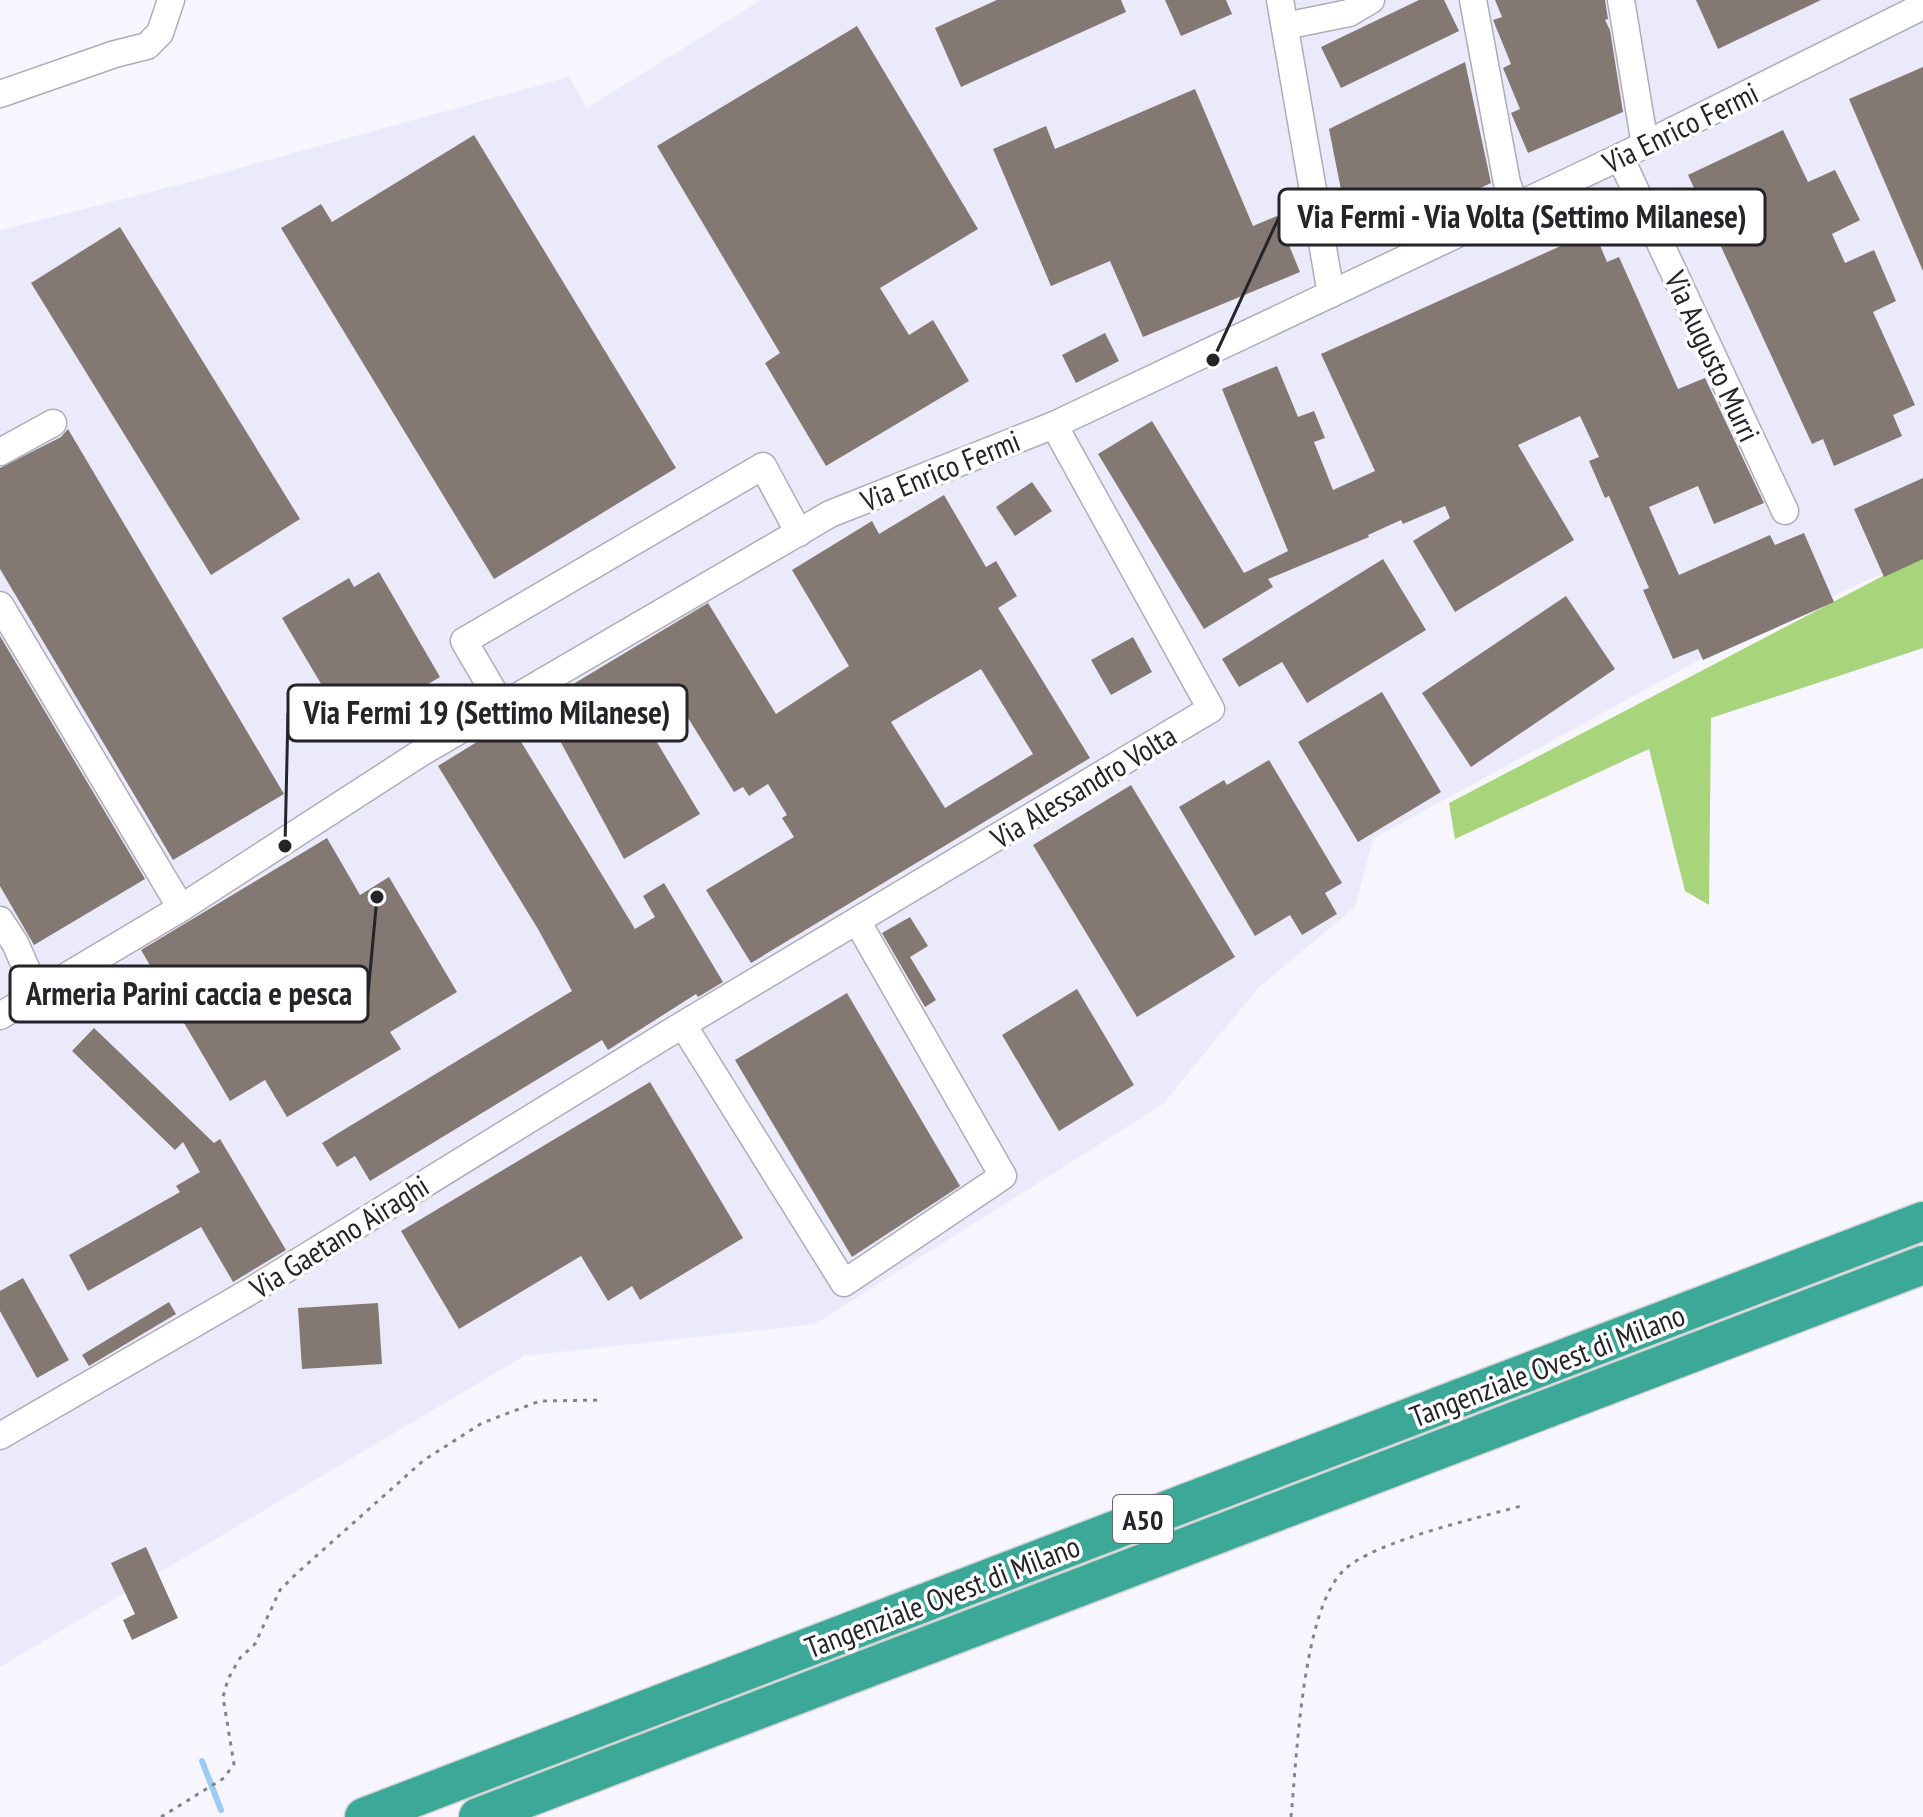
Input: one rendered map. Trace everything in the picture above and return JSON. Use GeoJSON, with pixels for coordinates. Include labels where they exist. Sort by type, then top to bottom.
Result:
{"type":"FeatureCollection","features":[{"type":"Feature","properties":{"kind":"highway","name":"Tangenziale Ovest di Milano"},"geometry":{"type":"LineString","coordinates":[[364,1817],[1923,1221]]}},
{"type":"Feature","properties":{"kind":"highway","name":"Tangenziale Ovest di Milano"},"geometry":{"type":"LineString","coordinates":[[478,1817],[1923,1265]]}},
{"type":"Feature","properties":{"kind":"street"},"geometry":{"type":"LineString","coordinates":[[8,92],[115,54],[147,46],[160,33],[171,0]]}},
{"type":"Feature","properties":{"kind":"street"},"geometry":{"type":"LineString","coordinates":[[8,92],[150,58],[174,34],[183,0]]}},
{"type":"Feature","properties":{"kind":"street"},"geometry":{"type":"LineString","coordinates":[[1280,0],[1331,294]]}},
{"type":"Feature","properties":{"kind":"street"},"geometry":{"type":"LineString","coordinates":[[1473,0],[1507,183],[1516,207]]}},
{"type":"Feature","properties":{"kind":"street"},"geometry":{"type":"LineString","coordinates":[[1621,0],[1645,145]]}},
{"type":"Feature","properties":{"kind":"street"},"geometry":{"type":"LineString","coordinates":[[1285,26],[1349,13],[1363,2]]}},
{"type":"Feature","properties":{"kind":"street","name":"Via Enrico Fermi"},"geometry":{"type":"LineString","coordinates":[[0,1016],[181,908],[419,754],[830,514],[1054,425],[1645,145],[1923,6]]}},
{"type":"Feature","properties":{"kind":"street","name":"Via Augusto Murri"},"geometry":{"type":"LineString","coordinates":[[1620,157],[1785,511]]}},
{"type":"Feature","properties":{"kind":"street"},"geometry":{"type":"LineString","coordinates":[[0,452],[53,423]]}},
{"type":"Feature","properties":{"kind":"street","name":"Via Alessandro Volta"},"geometry":{"type":"LineString","coordinates":[[678,1027],[1211,709],[1054,425]]}},
{"type":"Feature","properties":{"kind":"street"},"geometry":{"type":"LineString","coordinates":[[502,706],[464,641],[763,466],[799,533]]}},
{"type":"Feature","properties":{"kind":"street"},"geometry":{"type":"LineString","coordinates":[[0,605],[181,908]]}},
{"type":"Feature","properties":{"kind":"street"},"geometry":{"type":"LineString","coordinates":[[0,920],[15,943],[37,993]]}},
{"type":"Feature","properties":{"kind":"street"},"geometry":{"type":"LineString","coordinates":[[678,1027],[844,1283],[1003,1176],[857,921]]}},
{"type":"Feature","properties":{"kind":"street","name":"Via Gaetano Airaghi"},"geometry":{"type":"LineString","coordinates":[[0,1436],[249,1292],[678,1027]]}},
{"type":"Feature","properties":{"kind":"path"},"geometry":{"type":"LineString","coordinates":[[161,1817],[224,1778],[234,1764],[223,1697],[228,1679],[240,1658],[255,1644],[280,1590],[296,1574],[424,1460],[482,1423],[540,1401],[603,1400]]}},
{"type":"Feature","properties":{"kind":"path"},"geometry":{"type":"LineString","coordinates":[[1291,1817],[1310,1648],[1328,1592],[1337,1579],[1359,1560],[1406,1539],[1521,1506]]}},
{"type":"Feature","properties":{"kind":"shaded area"},"geometry":{"type":"Polygon","coordinates":[[[761,0],[1923,0],[1923,555],[1732,642],[1373,839],[1355,907],[1258,988],[1163,1104],[815,1324],[524,1356],[0,1667],[0,230],[182,184],[569,77],[587,108],[761,0]]]}},
{"type":"Feature","properties":{"kind":"green space"},"geometry":{"type":"Polygon","coordinates":[[[1923,555],[1923,648],[1711,718],[1709,905],[1685,891],[1649,749],[1455,839],[1449,803],[1923,555]]]}},
{"type":"Feature","properties":{"kind":"building"},"geometry":{"type":"Polygon","coordinates":[[[997,0],[1121,0],[1126,12],[961,87],[935,28],[997,0]]]}},
{"type":"Feature","properties":{"kind":"building"},"geometry":{"type":"Polygon","coordinates":[[[1165,0],[1226,0],[1232,14],[1181,36],[1165,0]]]}},
{"type":"Feature","properties":{"kind":"building"},"geometry":{"type":"Polygon","coordinates":[[[1419,0],[1444,0],[1459,31],[1341,88],[1321,47],[1419,0]]]}},
{"type":"Feature","properties":{"kind":"building"},"geometry":{"type":"Polygon","coordinates":[[[1495,0],[1605,0],[1608,19],[1605,20],[1610,30],[1623,112],[1528,153],[1511,113],[1520,109],[1503,68],[1511,64],[1493,20],[1502,17],[1495,0]]]}},
{"type":"Feature","properties":{"kind":"building"},"geometry":{"type":"Polygon","coordinates":[[[1696,0],[1821,0],[1718,49],[1696,0]]]}},
{"type":"Feature","properties":{"kind":"building"},"geometry":{"type":"Polygon","coordinates":[[[857,26],[978,229],[880,288],[909,335],[933,320],[969,381],[826,466],[765,363],[780,353],[657,146],[857,26]]]}},
{"type":"Feature","properties":{"kind":"building"},"geometry":{"type":"Polygon","coordinates":[[[1465,62],[1491,183],[1383,233],[1366,194],[1344,205],[1329,129],[1465,62]]]}},
{"type":"Feature","properties":{"kind":"building"},"geometry":{"type":"Polygon","coordinates":[[[1923,67],[1923,271],[1849,99],[1923,67]]]}},
{"type":"Feature","properties":{"kind":"building"},"geometry":{"type":"Polygon","coordinates":[[[1195,89],[1253,226],[1277,216],[1300,272],[1143,337],[1110,261],[1051,286],[993,149],[1046,126],[1055,149],[1195,89]]]}},
{"type":"Feature","properties":{"kind":"building"},"geometry":{"type":"Polygon","coordinates":[[[1783,130],[1808,182],[1835,170],[1860,220],[1832,234],[1845,263],[1874,250],[1896,301],[1873,312],[1915,405],[1893,415],[1902,436],[1834,466],[1823,439],[1812,444],[1688,175],[1783,130]]]}},
{"type":"Feature","properties":{"kind":"building"},"geometry":{"type":"Polygon","coordinates":[[[474,135],[676,468],[494,579],[281,228],[321,204],[332,222],[474,135]]]}},
{"type":"Feature","properties":{"kind":"building"},"geometry":{"type":"Polygon","coordinates":[[[120,227],[300,519],[211,575],[31,283],[120,227]]]}},
{"type":"Feature","properties":{"kind":"building"},"geometry":{"type":"Polygon","coordinates":[[[1594,231],[1607,262],[1619,257],[1678,389],[1705,378],[1764,503],[1714,524],[1698,486],[1649,507],[1679,575],[1770,535],[1775,545],[1804,533],[1834,602],[1703,660],[1698,649],[1673,659],[1643,590],[1649,588],[1609,496],[1605,498],[1589,461],[1599,457],[1580,416],[1518,445],[1574,540],[1455,612],[1413,541],[1450,518],[1445,506],[1403,524],[1401,520],[1369,537],[1268,579],[1273,587],[1204,629],[1098,454],[1152,421],[1244,573],[1288,551],[1222,389],[1277,366],[1298,417],[1314,411],[1325,438],[1314,442],[1333,490],[1375,471],[1321,354],[1594,231]]]}},
{"type":"Feature","properties":{"kind":"building"},"geometry":{"type":"Polygon","coordinates":[[[1105,333],[1119,361],[1076,383],[1062,355],[1105,333]]]}},
{"type":"Feature","properties":{"kind":"building"},"geometry":{"type":"Polygon","coordinates":[[[68,429],[284,794],[173,860],[0,569],[0,468],[61,437],[68,429]]]}},
{"type":"Feature","properties":{"kind":"building"},"geometry":{"type":"Polygon","coordinates":[[[1923,478],[1923,559],[1884,577],[1854,509],[1923,478]]]}},
{"type":"Feature","properties":{"kind":"building"},"geometry":{"type":"Polygon","coordinates":[[[1032,482],[1052,511],[1015,536],[996,507],[1032,482]]]}},
{"type":"Feature","properties":{"kind":"building"},"geometry":{"type":"Polygon","coordinates":[[[944,495],[986,567],[996,561],[1017,596],[998,608],[1090,758],[751,963],[706,890],[794,837],[782,818],[787,815],[768,784],[749,796],[743,787],[734,792],[667,684],[634,704],[700,814],[624,859],[540,704],[708,603],[776,714],[849,666],[792,570],[872,521],[879,534],[944,495]],[[981,669],[891,722],[945,808],[1033,754],[981,669]]]}},
{"type":"Feature","properties":{"kind":"building"},"geometry":{"type":"Polygon","coordinates":[[[1383,559],[1426,630],[1307,703],[1282,662],[1239,687],[1222,659],[1383,559]]]}},
{"type":"Feature","properties":{"kind":"building"},"geometry":{"type":"Polygon","coordinates":[[[379,572],[440,677],[349,731],[282,618],[349,578],[354,587],[379,572]]]}},
{"type":"Feature","properties":{"kind":"building"},"geometry":{"type":"Polygon","coordinates":[[[1566,596],[1615,669],[1471,767],[1422,693],[1566,596]]]}},
{"type":"Feature","properties":{"kind":"building"},"geometry":{"type":"Polygon","coordinates":[[[0,636],[145,879],[34,945],[0,886],[0,636]]]}},
{"type":"Feature","properties":{"kind":"building"},"geometry":{"type":"Polygon","coordinates":[[[1133,637],[1152,672],[1111,695],[1091,660],[1133,637]]]}},
{"type":"Feature","properties":{"kind":"building"},"geometry":{"type":"Polygon","coordinates":[[[1382,692],[1441,792],[1358,842],[1298,742],[1382,692]]]}},
{"type":"Feature","properties":{"kind":"building"},"geometry":{"type":"Polygon","coordinates":[[[509,722],[635,929],[655,917],[643,896],[664,883],[723,982],[698,997],[696,994],[608,1050],[602,1040],[370,1181],[355,1156],[337,1167],[322,1143],[572,991],[538,929],[438,766],[509,722]]]}},
{"type":"Feature","properties":{"kind":"building"},"geometry":{"type":"Polygon","coordinates":[[[1269,760],[1342,883],[1325,893],[1337,914],[1302,935],[1290,915],[1255,936],[1179,807],[1224,780],[1227,785],[1269,760]]]}},
{"type":"Feature","properties":{"kind":"building"},"geometry":{"type":"Polygon","coordinates":[[[1131,785],[1235,957],[1137,1017],[1033,845],[1131,785]]]}},
{"type":"Feature","properties":{"kind":"building"},"geometry":{"type":"Polygon","coordinates":[[[327,838],[360,895],[389,877],[457,992],[390,1032],[401,1049],[287,1117],[265,1080],[230,1101],[141,950],[327,838]]]}},
{"type":"Feature","properties":{"kind":"building"},"geometry":{"type":"Polygon","coordinates":[[[910,917],[928,946],[910,957],[936,1000],[925,1007],[882,933],[910,917]]]}},
{"type":"Feature","properties":{"kind":"building"},"geometry":{"type":"Polygon","coordinates":[[[1077,989],[1134,1085],[1059,1131],[1002,1035],[1077,989]]]}},
{"type":"Feature","properties":{"kind":"building"},"geometry":{"type":"Polygon","coordinates":[[[847,993],[960,1186],[852,1257],[735,1060],[847,993]]]}},
{"type":"Feature","properties":{"kind":"building"},"geometry":{"type":"Polygon","coordinates":[[[94,1028],[214,1143],[220,1139],[286,1250],[233,1282],[201,1227],[88,1291],[69,1255],[180,1192],[176,1186],[200,1172],[183,1142],[175,1150],[72,1051],[94,1028]]]}},
{"type":"Feature","properties":{"kind":"building"},"geometry":{"type":"Polygon","coordinates":[[[650,1082],[743,1238],[640,1300],[632,1286],[608,1301],[581,1256],[459,1329],[401,1231],[650,1082]]]}},
{"type":"Feature","properties":{"kind":"building"},"geometry":{"type":"Polygon","coordinates":[[[23,1278],[69,1360],[37,1378],[0,1311],[0,1291],[23,1278]]]}},
{"type":"Feature","properties":{"kind":"building"},"geometry":{"type":"Polygon","coordinates":[[[169,1302],[176,1314],[89,1366],[82,1355],[169,1302]]]}},
{"type":"Feature","properties":{"kind":"building"},"geometry":{"type":"Polygon","coordinates":[[[378,1303],[382,1364],[302,1369],[298,1308],[378,1303]]]}},
{"type":"Feature","properties":{"kind":"building"},"geometry":{"type":"Polygon","coordinates":[[[146,1547],[178,1618],[132,1640],[123,1620],[135,1614],[111,1563],[146,1547]]]}},
{"type":"Feature","properties":{"kind":"waterway"},"geometry":{"type":"LineString","coordinates":[[202,1761],[221,1810]]}},
{"type":"Feature","properties":{"kind":"place","name":"Via Fermi - Via Volta (Settimo Milanese)"},"geometry":{"type":"Point","coordinates":[1213,360]}},
{"type":"Feature","properties":{"kind":"place","name":"Via Fermi 19 (Settimo Milanese)"},"geometry":{"type":"Point","coordinates":[285,846]}},
{"type":"Feature","properties":{"kind":"place","name":"Armeria Parini caccia e pesca"},"geometry":{"type":"Point","coordinates":[377,897]}}]}
